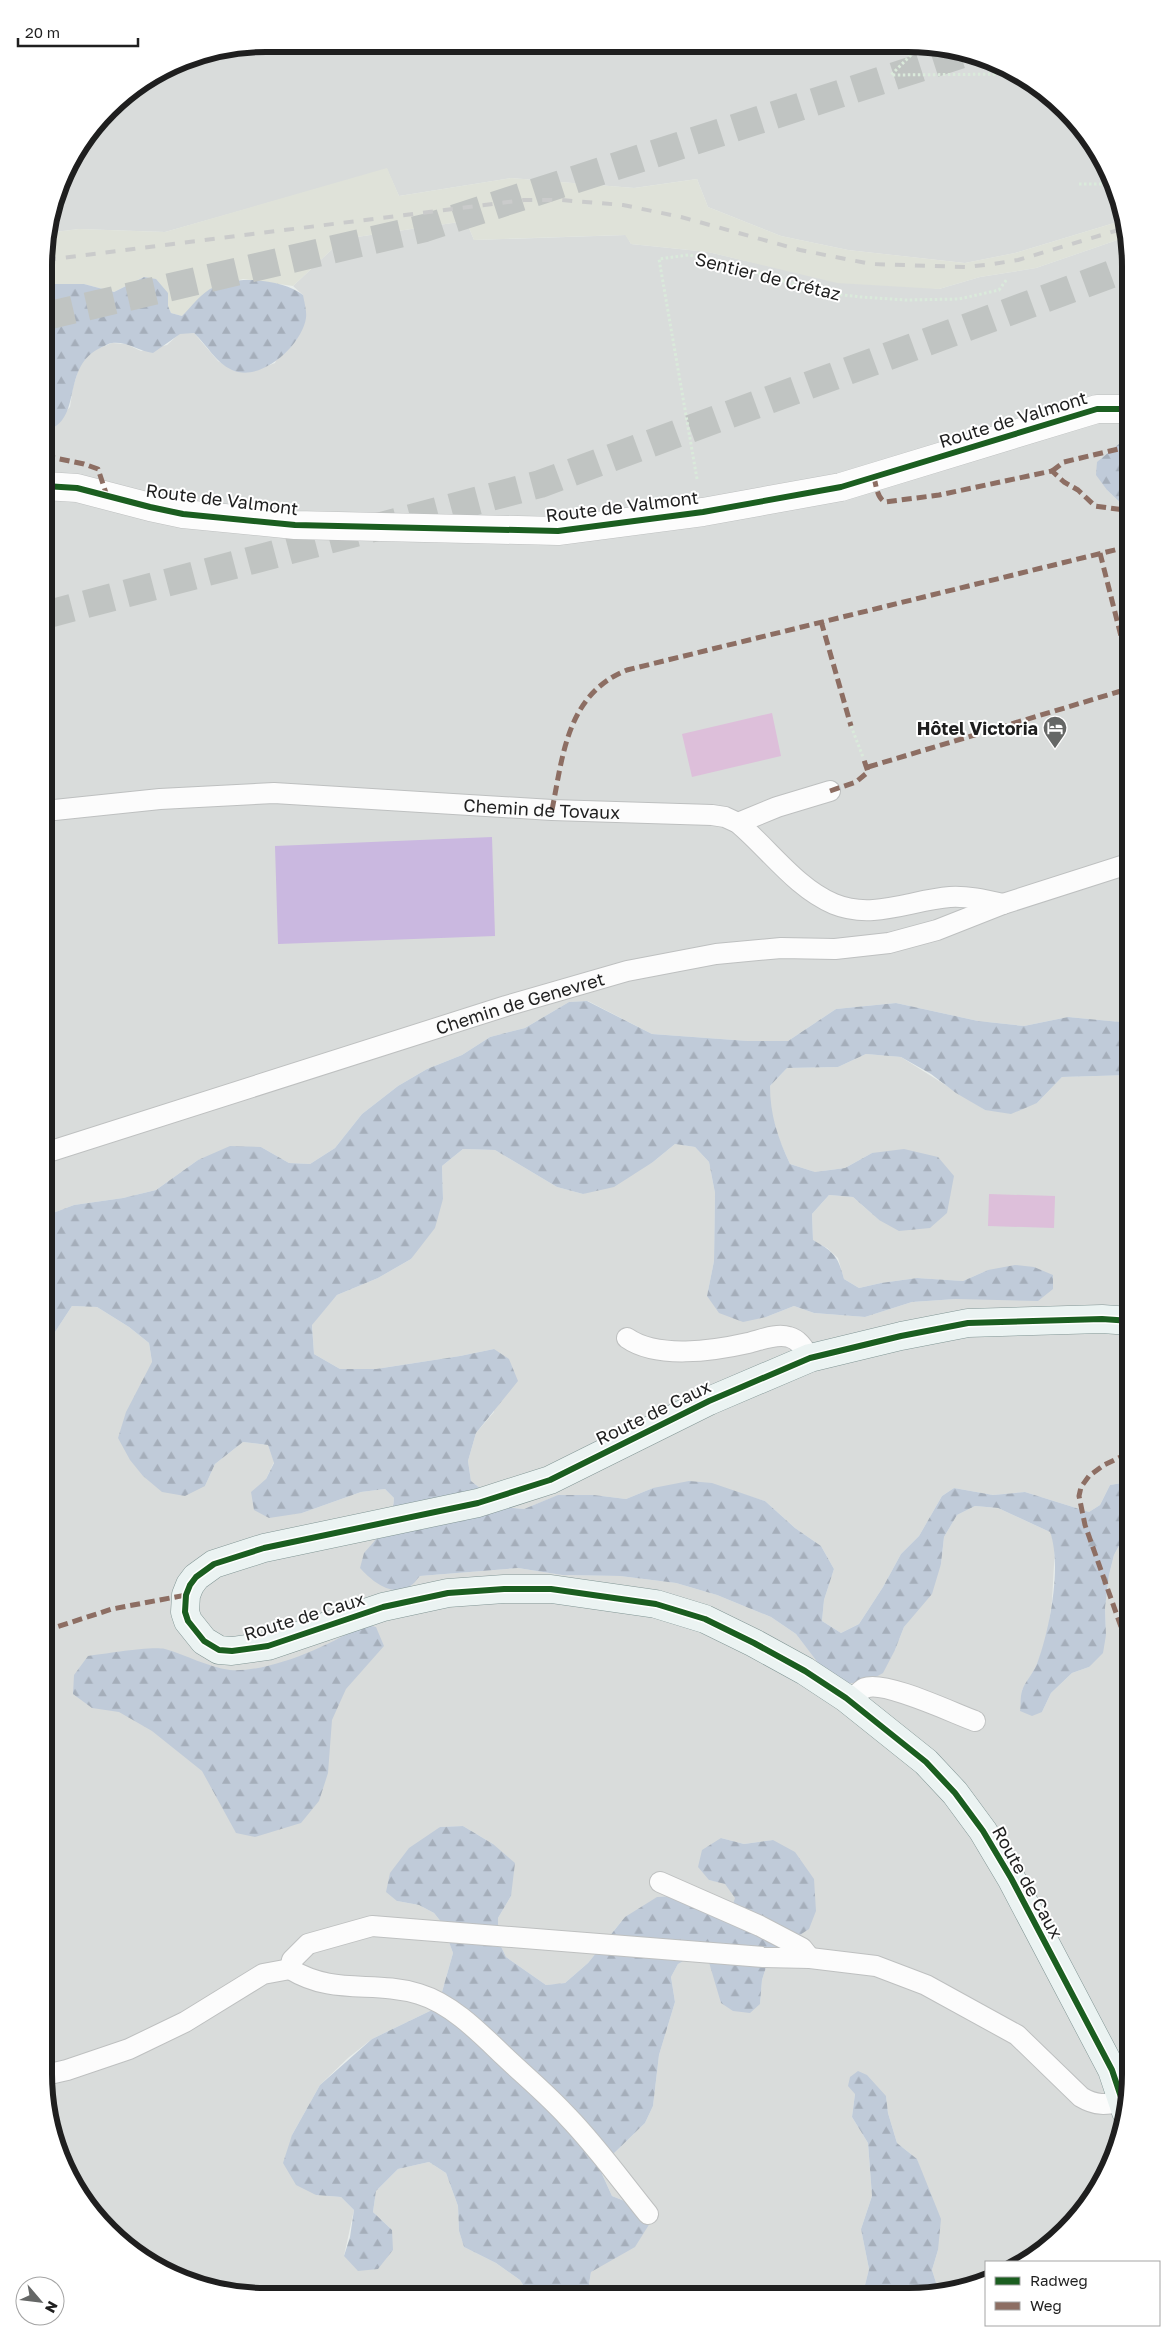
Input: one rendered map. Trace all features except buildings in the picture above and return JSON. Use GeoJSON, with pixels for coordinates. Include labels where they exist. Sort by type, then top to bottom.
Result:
{"type":"FeatureCollection","features":[{"type":"Feature","properties":{"kind":"street","name":"Route de Valmont"},"geometry":{"type":"LineString","coordinates":[[52,486],[76,488],[183,514],[295,525],[558,531],[703,512],[841,487],[1097,409],[1122,410]]}},
{"type":"Feature","properties":{"kind":"street","name":"Route de Caux"},"geometry":{"type":"LineString","coordinates":[[1121,2098],[1103,2050],[1011,1878],[983,1831],[955,1792],[926,1762],[850,1701],[804,1671],[705,1619],[656,1604],[600,1594],[550,1589],[504,1589],[448,1593],[383,1607],[268,1646],[232,1651],[219,1650],[204,1641],[188,1621],[185,1612],[186,1595],[190,1585],[214,1564],[264,1548],[478,1503],[550,1480],[709,1400],[810,1358],[901,1336],[968,1324],[1102,1319],[1122,1320]]}},
{"type":"Feature","properties":{"kind":"lane"},"geometry":{"type":"LineString","coordinates":[[738,823],[777,807],[830,791]]}},
{"type":"Feature","properties":{"kind":"lane","name":"Chemin de Tovaux"},"geometry":{"type":"LineString","coordinates":[[52,810],[160,799],[274,793],[552,810],[712,814],[726,817],[738,823],[808,888],[834,904],[849,909],[864,912],[927,900],[966,896],[1003,904]]}},
{"type":"Feature","properties":{"kind":"lane","name":"Chemin de Genevret"},"geometry":{"type":"LineString","coordinates":[[52,1152],[497,1009],[627,971],[716,954],[781,948],[835,949],[889,944],[936,930],[1003,904],[1122,866]]}},
{"type":"Feature","properties":{"kind":"lane"},"geometry":{"type":"LineString","coordinates":[[627,1338],[638,1346],[654,1349],[693,1351],[720,1349],[774,1336],[788,1337],[799,1342],[810,1358]]}},
{"type":"Feature","properties":{"kind":"lane"},"geometry":{"type":"LineString","coordinates":[[850,1701],[862,1689],[887,1688],[975,1722]]}},
{"type":"Feature","properties":{"kind":"lane"},"geometry":{"type":"LineString","coordinates":[[660,1882],[760,1926],[802,1948],[810,1958]]}},
{"type":"Feature","properties":{"kind":"lane"},"geometry":{"type":"LineString","coordinates":[[290,1969],[292,1960],[308,1944],[372,1926],[763,1957],[810,1958],[876,1966],[926,1985],[1017,2035],[1081,2098],[1092,2104],[1120,2106]]}},
{"type":"Feature","properties":{"kind":"lane"},"geometry":{"type":"LineString","coordinates":[[52,2073],[67,2070],[129,2049],[185,2022],[263,1974],[290,1969],[304,1978],[324,1984],[356,1988],[381,1987],[419,1994],[442,2004],[492,2045],[568,2117],[648,2214]]}},
{"type":"Feature","properties":{"kind":"path"},"geometry":{"type":"LineString","coordinates":[[914,52],[891,75],[1001,74]]}},
{"type":"Feature","properties":{"kind":"path"},"geometry":{"type":"LineString","coordinates":[[1079,184],[1106,184]]}},
{"type":"Feature","properties":{"kind":"path"},"geometry":{"type":"LineString","coordinates":[[851,726],[863,756]]}},
{"type":"Feature","properties":{"kind":"shaded area"},"geometry":{"type":"Polygon","coordinates":[[[266,52],[908,52],[936,54],[977,64],[1016,81],[1060,115],[1078,136],[1094,160],[1111,198],[1117,222],[1015,253],[965,263],[848,250],[781,236],[708,207],[697,179],[634,188],[511,178],[399,196],[387,169],[165,232],[79,229],[56,232],[64,198],[81,160],[97,136],[115,115],[159,81],[185,69],[211,60],[239,54],[266,52]]]}},
{"type":"Feature","properties":{"kind":"shaded area"},"geometry":{"type":"Polygon","coordinates":[[[387,168],[399,196],[511,178],[634,188],[697,179],[708,207],[781,236],[848,250],[965,263],[1015,253],[1117,222],[1121,239],[1036,268],[980,277],[939,289],[837,283],[708,252],[631,244],[625,235],[474,240],[466,221],[343,239],[293,286],[243,279],[214,287],[182,316],[171,313],[168,306],[168,293],[144,277],[114,292],[84,284],[52,284],[56,232],[79,229],[165,232],[387,168]]]}},
{"type":"Feature","properties":{"kind":"shaded area"},"geometry":{"type":"Polygon","coordinates":[[[466,221],[474,240],[626,235],[631,244],[708,252],[751,262],[939,289],[980,277],[1036,268],[1121,239],[1122,446],[1107,490],[1122,504],[1122,1022],[1068,1017],[1024,1026],[978,1021],[896,1003],[836,1009],[788,1041],[748,1041],[652,1034],[588,1001],[569,1002],[525,1028],[490,1037],[462,1055],[427,1069],[398,1086],[362,1114],[335,1148],[310,1164],[289,1163],[261,1147],[198,1160],[156,1190],[123,1198],[74,1205],[52,1213],[52,427],[70,407],[73,387],[81,362],[92,351],[112,343],[126,344],[141,351],[167,345],[180,333],[194,333],[218,361],[235,371],[253,371],[275,363],[303,295],[293,286],[343,239],[466,221]]]}},
{"type":"Feature","properties":{"kind":"shaded area"},"geometry":{"type":"Polygon","coordinates":[[[772,713],[781,756],[692,777],[682,734],[772,713]]]}},
{"type":"Feature","properties":{"kind":"shaded area"},"geometry":{"type":"Polygon","coordinates":[[[492,837],[495,936],[278,944],[275,846],[492,837]]]}},
{"type":"Feature","properties":{"kind":"shaded area"},"geometry":{"type":"Polygon","coordinates":[[[866,1054],[901,1057],[985,1110],[1037,1103],[1062,1077],[1122,1075],[1122,1483],[1110,1485],[1100,1505],[1089,1512],[1025,1492],[993,1495],[954,1488],[942,1496],[919,1536],[901,1554],[883,1587],[859,1624],[841,1633],[822,1621],[824,1600],[834,1569],[821,1546],[795,1528],[765,1501],[739,1493],[653,1488],[626,1499],[594,1495],[559,1495],[524,1509],[504,1507],[471,1481],[468,1461],[476,1433],[494,1412],[494,1349],[376,1369],[340,1369],[314,1354],[312,1324],[337,1295],[378,1278],[411,1259],[443,1199],[442,1166],[463,1149],[495,1150],[557,1187],[583,1194],[653,1162],[675,1144],[695,1147],[709,1162],[715,1193],[714,1261],[707,1296],[766,1317],[794,1306],[814,1313],[865,1317],[912,1302],[956,1299],[988,1270],[963,1281],[917,1278],[859,1288],[844,1279],[838,1258],[827,1248],[813,1241],[812,1214],[829,1195],[853,1197],[879,1220],[872,1153],[845,1168],[815,1172],[790,1164],[778,1137],[770,1107],[770,1086],[787,1068],[838,1067],[866,1054]]]}},
{"type":"Feature","properties":{"kind":"shaded area"},"geometry":{"type":"Polygon","coordinates":[[[989,1194],[1055,1196],[1054,1228],[988,1226],[989,1194]]]}},
{"type":"Feature","properties":{"kind":"shaded area"},"geometry":{"type":"Polygon","coordinates":[[[72,1306],[97,1307],[129,1327],[149,1343],[152,1362],[205,1486],[215,1464],[243,1442],[268,1445],[274,1462],[266,1479],[302,1513],[361,1492],[385,1489],[394,1498],[393,1509],[408,1588],[420,1576],[518,1568],[562,1575],[620,1576],[676,1583],[717,1595],[771,1617],[796,1634],[822,1667],[895,1650],[904,1627],[913,1615],[941,1564],[944,1537],[957,1515],[975,1506],[998,1508],[1050,1532],[1055,1546],[1052,1601],[1047,1637],[1037,1665],[1022,1690],[1020,1711],[1042,1712],[1051,1693],[1072,1673],[1089,1667],[1106,1635],[1105,1608],[1109,1575],[1114,1555],[1122,1540],[1121,2102],[1115,2130],[1106,2156],[1094,2182],[1069,2216],[1050,2235],[1016,2260],[985,2261],[985,2274],[937,2287],[932,2270],[938,2250],[926,2186],[917,2159],[897,2143],[888,2113],[886,2096],[855,2094],[852,2117],[868,2143],[872,2196],[861,2229],[869,2269],[864,2288],[592,2288],[589,2284],[591,2272],[627,2202],[612,2196],[602,2174],[607,2160],[645,2123],[653,2106],[659,2055],[675,2002],[671,1977],[678,1964],[697,1954],[708,1959],[713,1972],[760,2004],[762,1980],[767,1964],[773,1840],[744,1844],[721,1838],[709,1880],[725,1883],[736,1898],[731,1910],[625,1917],[588,1963],[565,1983],[546,1985],[506,1957],[498,1940],[498,1918],[511,1896],[493,1844],[463,1826],[440,1827],[397,1901],[419,1905],[434,1913],[442,1923],[453,1953],[442,1992],[432,2010],[372,2039],[348,2058],[320,2085],[292,2135],[316,2195],[341,2197],[354,2210],[344,2256],[392,2230],[373,2212],[376,2191],[398,2169],[429,2162],[446,2173],[458,2206],[459,2231],[464,2247],[496,2263],[520,2280],[525,2288],[239,2287],[211,2281],[185,2272],[159,2260],[125,2235],[106,2216],[81,2182],[64,2143],[54,2102],[52,2074],[52,1368],[55,1332],[72,1306]]]}},
{"type":"Feature","properties":{"kind":"green space"},"geometry":{"type":"Polygon","coordinates":[[[144,277],[156,279],[168,293],[168,306],[171,313],[182,316],[201,296],[223,283],[260,280],[284,285],[303,295],[306,318],[303,329],[297,339],[278,359],[255,371],[243,373],[226,367],[194,333],[180,334],[153,353],[122,343],[108,344],[89,356],[81,367],[65,416],[52,428],[52,284],[84,284],[114,292],[144,277]]]}},
{"type":"Feature","properties":{"kind":"green space"},"geometry":{"type":"Polygon","coordinates":[[[1122,441],[1122,504],[1107,490],[1096,475],[1097,462],[1122,441]]]}},
{"type":"Feature","properties":{"kind":"green space"},"geometry":{"type":"Polygon","coordinates":[[[587,1001],[652,1034],[748,1041],[788,1041],[836,1009],[896,1003],[978,1021],[1024,1026],[1068,1017],[1122,1022],[1122,1075],[1062,1077],[1037,1103],[1011,1114],[985,1110],[956,1093],[931,1074],[901,1057],[866,1054],[838,1067],[787,1068],[770,1086],[771,1107],[782,1145],[790,1164],[815,1172],[845,1168],[872,1153],[904,1149],[938,1157],[954,1176],[947,1213],[930,1228],[899,1231],[879,1220],[853,1197],[829,1195],[812,1214],[813,1240],[834,1255],[840,1265],[844,1279],[859,1288],[917,1278],[963,1281],[988,1270],[1015,1265],[1034,1267],[1053,1275],[1053,1289],[1038,1301],[956,1299],[912,1302],[865,1317],[814,1313],[794,1306],[766,1317],[743,1322],[719,1313],[707,1296],[714,1261],[715,1193],[709,1162],[695,1147],[675,1144],[653,1162],[614,1187],[583,1194],[557,1187],[495,1150],[463,1149],[442,1166],[443,1199],[435,1228],[411,1259],[378,1278],[337,1295],[312,1325],[314,1354],[340,1369],[376,1369],[494,1349],[509,1359],[518,1381],[476,1433],[468,1461],[471,1481],[504,1507],[524,1509],[558,1495],[594,1495],[626,1499],[653,1488],[689,1481],[712,1483],[765,1501],[795,1528],[821,1546],[834,1569],[824,1600],[822,1621],[841,1633],[859,1624],[883,1587],[901,1554],[919,1536],[942,1496],[954,1488],[993,1495],[1025,1492],[1089,1512],[1100,1505],[1110,1485],[1122,1483],[1122,1540],[1114,1555],[1109,1575],[1105,1608],[1106,1635],[1103,1653],[1089,1667],[1072,1673],[1051,1693],[1042,1712],[1032,1716],[1020,1711],[1021,1693],[1037,1665],[1047,1632],[1055,1579],[1055,1561],[1050,1532],[998,1508],[975,1506],[957,1515],[944,1537],[941,1564],[932,1594],[904,1627],[883,1673],[865,1683],[844,1683],[822,1668],[796,1634],[771,1617],[717,1595],[676,1583],[620,1576],[562,1575],[518,1568],[420,1576],[409,1587],[402,1590],[388,1589],[375,1582],[360,1568],[364,1553],[379,1536],[393,1509],[394,1498],[385,1489],[361,1492],[302,1513],[269,1518],[254,1510],[251,1492],[266,1479],[274,1463],[268,1445],[243,1442],[215,1464],[205,1486],[185,1496],[162,1492],[143,1476],[130,1460],[118,1438],[126,1412],[152,1362],[149,1343],[129,1327],[97,1307],[72,1306],[55,1332],[52,1368],[52,1213],[74,1205],[123,1198],[156,1190],[198,1160],[230,1146],[261,1147],[289,1163],[310,1164],[335,1148],[362,1114],[398,1086],[427,1069],[462,1055],[490,1037],[525,1028],[569,1002],[587,1001]]]}},
{"type":"Feature","properties":{"kind":"green space"},"geometry":{"type":"Polygon","coordinates":[[[363,1624],[376,1627],[384,1646],[346,1689],[332,1720],[328,1773],[319,1801],[301,1823],[255,1837],[236,1833],[202,1771],[152,1731],[119,1712],[92,1708],[73,1694],[74,1675],[88,1656],[158,1648],[205,1664],[230,1670],[246,1670],[281,1662],[318,1649],[363,1624]]]}},
{"type":"Feature","properties":{"kind":"green space"},"geometry":{"type":"Polygon","coordinates":[[[463,1826],[493,1844],[515,1863],[511,1896],[498,1918],[498,1940],[506,1957],[546,1985],[565,1983],[588,1963],[625,1917],[657,1897],[678,1896],[731,1910],[735,1898],[725,1884],[709,1880],[698,1867],[702,1850],[721,1838],[744,1844],[773,1840],[795,1852],[814,1879],[816,1911],[809,1929],[777,1950],[767,1964],[762,1980],[760,2004],[750,2013],[733,2011],[721,2003],[708,1959],[697,1954],[678,1964],[671,1977],[675,2002],[659,2055],[653,2106],[645,2123],[607,2160],[602,2174],[612,2196],[627,2202],[650,2223],[635,2247],[591,2272],[589,2284],[592,2288],[525,2288],[520,2280],[496,2263],[464,2247],[459,2231],[458,2206],[446,2173],[429,2162],[398,2169],[376,2191],[373,2212],[392,2230],[393,2250],[378,2269],[358,2271],[344,2256],[350,2237],[354,2210],[341,2197],[316,2195],[296,2185],[283,2163],[292,2135],[320,2085],[372,2039],[432,2010],[442,1992],[453,1953],[442,1923],[434,1913],[419,1905],[397,1901],[386,1892],[390,1873],[409,1848],[440,1827],[463,1826]]]}},
{"type":"Feature","properties":{"kind":"green space"},"geometry":{"type":"Polygon","coordinates":[[[858,2071],[867,2075],[886,2096],[888,2113],[897,2143],[917,2159],[941,2219],[938,2250],[932,2270],[937,2287],[864,2288],[869,2269],[861,2229],[872,2196],[868,2143],[852,2117],[855,2094],[848,2086],[850,2077],[858,2071]]]}},
{"type":"Feature","properties":{"kind":"tunnel"},"geometry":{"type":"LineString","coordinates":[[52,315],[425,228],[952,57]]}},
{"type":"Feature","properties":{"kind":"tunnel"},"geometry":{"type":"LineString","coordinates":[[52,613],[540,484],[1122,270]]}},
{"type":"Feature","properties":{"kind":"railway"},"geometry":{"type":"LineString","coordinates":[[53,259],[524,200],[561,200],[623,205],[681,217],[800,250],[871,264],[966,267],[993,264],[1018,260],[1119,230]]}},
{"type":"Feature","properties":{"kind":"marked path"},"geometry":{"type":"LineString","coordinates":[[1052,471],[1064,462],[1122,448]]}},
{"type":"Feature","properties":{"kind":"marked path"},"geometry":{"type":"LineString","coordinates":[[52,457],[98,469],[107,496]]}},
{"type":"Feature","properties":{"kind":"marked path"},"geometry":{"type":"LineString","coordinates":[[874,477],[879,494],[885,502],[939,495],[1052,471],[1064,482],[1078,490],[1095,506],[1122,510]]}},
{"type":"Feature","properties":{"kind":"marked path"},"geometry":{"type":"LineString","coordinates":[[552,810],[565,748],[571,728],[580,710],[592,694],[607,681],[627,670],[1122,548]]}},
{"type":"Feature","properties":{"kind":"marked path"},"geometry":{"type":"LineString","coordinates":[[1100,553],[1122,640]]}},
{"type":"Feature","properties":{"kind":"marked path"},"geometry":{"type":"LineString","coordinates":[[821,621],[851,726]]}},
{"type":"Feature","properties":{"kind":"marked path"},"geometry":{"type":"LineString","coordinates":[[868,767],[1122,691]]}},
{"type":"Feature","properties":{"kind":"marked path"},"geometry":{"type":"LineString","coordinates":[[830,791],[856,782],[868,772],[863,757]]}},
{"type":"Feature","properties":{"kind":"marked path"},"geometry":{"type":"LineString","coordinates":[[1122,1456],[1104,1465],[1089,1476],[1081,1487],[1079,1496],[1085,1525],[1122,1630]]}},
{"type":"Feature","properties":{"kind":"marked path"},"geometry":{"type":"LineString","coordinates":[[52,1628],[112,1609],[186,1595]]}},
{"type":"Feature","properties":{"kind":"cycle path"},"geometry":{"type":"LineString","coordinates":[[52,486],[77,488],[183,514],[295,525],[558,531],[703,512],[841,487],[1097,409],[1122,409]]}},
{"type":"Feature","properties":{"kind":"cycle path"},"geometry":{"type":"LineString","coordinates":[[1121,2098],[1112,2070],[1011,1878],[983,1831],[955,1793],[926,1762],[846,1698],[805,1671],[754,1643],[705,1619],[656,1604],[551,1589],[504,1589],[448,1593],[383,1607],[268,1646],[232,1651],[219,1650],[204,1641],[188,1621],[185,1612],[186,1595],[190,1585],[196,1577],[214,1564],[264,1548],[478,1503],[550,1480],[709,1401],[810,1358],[901,1336],[968,1323],[1102,1319],[1122,1320]]}},
{"type":"Feature","properties":{"kind":"place","name":"Hôtel Victoria"},"geometry":{"type":"Point","coordinates":[1055,749]}}]}
